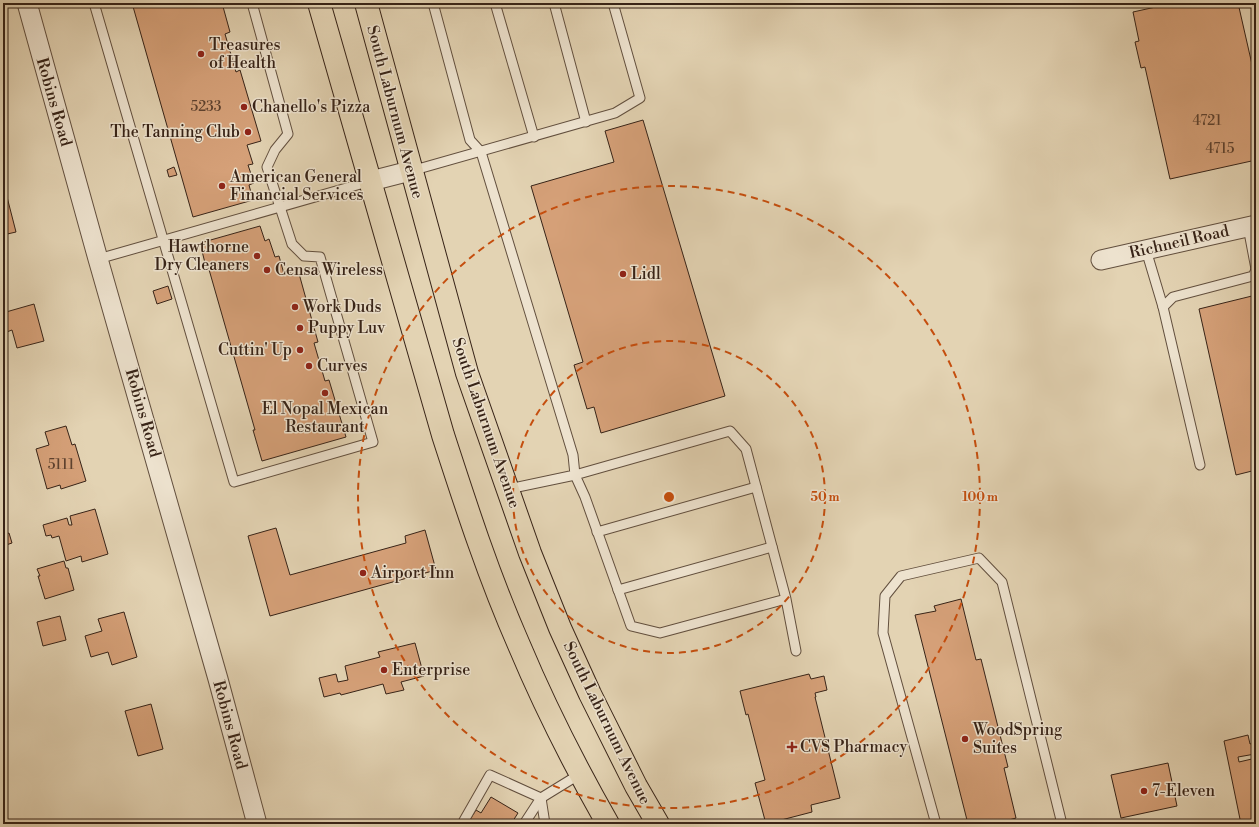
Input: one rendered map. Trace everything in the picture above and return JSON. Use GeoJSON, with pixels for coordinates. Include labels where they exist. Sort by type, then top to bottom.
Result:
{"type":"FeatureCollection","features":[{"type":"Feature","properties":{"kind":"main road"},"geometry":{"type":"LineString","coordinates":[[319,3],[443,435],[464,501],[518,645],[580,774],[608,824]]}},
{"type":"Feature","properties":{"kind":"main road","name":"South Laburnum Avenue"},"geometry":{"type":"LineString","coordinates":[[366,3],[410,171],[466,373],[530,554],[566,641],[605,726],[636,786],[658,824]]}},
{"type":"Feature","properties":{"kind":"street","name":"Robins Road"},"geometry":{"type":"LineString","coordinates":[[27,3],[98,259],[214,664],[257,824]]}},
{"type":"Feature","properties":{"kind":"street"},"geometry":{"type":"LineString","coordinates":[[371,181],[410,171]]}},
{"type":"Feature","properties":{"kind":"street","name":"Richneil Road"},"geometry":{"type":"LineString","coordinates":[[1101,260],[1252,226]]}},
{"type":"Feature","properties":{"kind":"lane"},"geometry":{"type":"LineString","coordinates":[[94,3],[234,482],[373,442],[320,258],[304,256],[292,244],[267,167],[276,150],[288,134],[252,3]]}},
{"type":"Feature","properties":{"kind":"lane"},"geometry":{"type":"LineString","coordinates":[[433,3],[470,140],[481,152],[573,455],[575,475],[585,497],[631,626],[660,633],[786,599]]}},
{"type":"Feature","properties":{"kind":"lane"},"geometry":{"type":"LineString","coordinates":[[495,3],[534,137]]}},
{"type":"Feature","properties":{"kind":"lane"},"geometry":{"type":"LineString","coordinates":[[554,3],[586,122]]}},
{"type":"Feature","properties":{"kind":"lane"},"geometry":{"type":"LineString","coordinates":[[410,171],[615,113],[640,98],[613,3]]}},
{"type":"Feature","properties":{"kind":"lane"},"geometry":{"type":"LineString","coordinates":[[98,259],[371,181]]}},
{"type":"Feature","properties":{"kind":"lane"},"geometry":{"type":"LineString","coordinates":[[1163,307],[1173,297],[1253,276],[1256,269],[1252,226]]}},
{"type":"Feature","properties":{"kind":"lane"},"geometry":{"type":"LineString","coordinates":[[1146,250],[1163,307],[1200,465]]}},
{"type":"Feature","properties":{"kind":"lane"},"geometry":{"type":"LineString","coordinates":[[508,489],[575,475],[730,431],[746,449],[786,599],[796,651]]}},
{"type":"Feature","properties":{"kind":"lane"},"geometry":{"type":"LineString","coordinates":[[597,532],[756,487]]}},
{"type":"Feature","properties":{"kind":"lane"},"geometry":{"type":"LineString","coordinates":[[618,590],[772,547]]}},
{"type":"Feature","properties":{"kind":"lane"},"geometry":{"type":"LineString","coordinates":[[936,824],[883,633],[884,596],[901,576],[978,558],[1002,582],[1062,824]]}},
{"type":"Feature","properties":{"kind":"lane"},"geometry":{"type":"LineString","coordinates":[[524,824],[541,798],[580,774]]}},
{"type":"Feature","properties":{"kind":"lane"},"geometry":{"type":"LineString","coordinates":[[462,824],[490,775],[541,798]]}},
{"type":"Feature","properties":{"kind":"lane"},"geometry":{"type":"LineString","coordinates":[[541,798],[545,824]]}},
{"type":"Feature","properties":{"kind":"building"},"geometry":{"type":"Polygon","coordinates":[[[132,3],[222,3],[230,32],[225,34],[236,72],[240,70],[261,141],[247,145],[253,164],[248,165],[254,183],[249,185],[253,200],[193,217],[132,3]]]}},
{"type":"Feature","properties":{"kind":"building"},"geometry":{"type":"Polygon","coordinates":[[[1174,3],[1238,3],[1256,82],[1256,160],[1170,179],[1145,67],[1141,68],[1135,42],[1139,41],[1133,12],[1174,3]]]}},
{"type":"Feature","properties":{"kind":"building","name":"Lidl"},"geometry":{"type":"Polygon","coordinates":[[[643,120],[725,396],[601,433],[594,407],[587,409],[574,365],[583,362],[531,186],[614,162],[605,131],[643,120]]]}},
{"type":"Feature","properties":{"kind":"building"},"geometry":{"type":"Polygon","coordinates":[[[174,167],[177,175],[169,177],[167,170],[174,167]]]}},
{"type":"Feature","properties":{"kind":"building"},"geometry":{"type":"Polygon","coordinates":[[[3,193],[6,193],[16,232],[3,235],[3,193]]]}},
{"type":"Feature","properties":{"kind":"building"},"geometry":{"type":"Polygon","coordinates":[[[260,226],[265,241],[269,239],[275,257],[279,256],[284,274],[298,270],[318,342],[314,343],[325,381],[329,380],[346,437],[262,461],[253,430],[255,430],[200,243],[260,226]]]}},
{"type":"Feature","properties":{"kind":"building"},"geometry":{"type":"Polygon","coordinates":[[[168,286],[172,299],[157,304],[153,291],[168,286]]]}},
{"type":"Feature","properties":{"kind":"building"},"geometry":{"type":"Polygon","coordinates":[[[1256,295],[1256,470],[1236,475],[1199,309],[1256,295]]]}},
{"type":"Feature","properties":{"kind":"building"},"geometry":{"type":"Polygon","coordinates":[[[34,304],[44,341],[17,348],[12,330],[4,333],[3,318],[7,317],[6,312],[34,304]]]}},
{"type":"Feature","properties":{"kind":"building"},"geometry":{"type":"Polygon","coordinates":[[[66,426],[72,445],[75,444],[86,481],[61,489],[60,485],[47,489],[36,449],[49,445],[45,432],[66,426]]]}},
{"type":"Feature","properties":{"kind":"building"},"geometry":{"type":"Polygon","coordinates":[[[95,509],[108,554],[82,562],[81,556],[66,561],[59,536],[52,538],[51,535],[46,536],[43,525],[67,518],[69,525],[72,525],[70,516],[95,509]]]}},
{"type":"Feature","properties":{"kind":"building","name":"Airport Inn"},"geometry":{"type":"Polygon","coordinates":[[[276,528],[290,575],[406,543],[405,536],[425,530],[436,570],[270,616],[248,536],[276,528]]]}},
{"type":"Feature","properties":{"kind":"building"},"geometry":{"type":"Polygon","coordinates":[[[9,533],[12,543],[3,546],[3,535],[9,533]]]}},
{"type":"Feature","properties":{"kind":"building"},"geometry":{"type":"Polygon","coordinates":[[[64,561],[66,568],[68,568],[74,590],[45,599],[37,569],[64,561]]]}},
{"type":"Feature","properties":{"kind":"building"},"geometry":{"type":"Polygon","coordinates":[[[961,599],[976,660],[981,659],[1008,767],[1004,768],[1016,818],[995,824],[968,824],[915,615],[936,611],[934,606],[961,599]]]}},
{"type":"Feature","properties":{"kind":"building"},"geometry":{"type":"Polygon","coordinates":[[[124,612],[137,657],[112,665],[108,652],[91,657],[85,636],[102,631],[98,619],[124,612]]]}},
{"type":"Feature","properties":{"kind":"building"},"geometry":{"type":"Polygon","coordinates":[[[60,616],[66,640],[43,646],[37,622],[60,616]]]}},
{"type":"Feature","properties":{"kind":"building","name":"Enterprise"},"geometry":{"type":"Polygon","coordinates":[[[415,643],[424,676],[401,682],[404,690],[386,694],[383,684],[341,695],[340,693],[324,697],[319,678],[336,674],[338,682],[348,680],[345,666],[380,657],[378,652],[415,643]]]}},
{"type":"Feature","properties":{"kind":"building","name":"CVS Pharmacy"},"geometry":{"type":"Polygon","coordinates":[[[809,674],[811,679],[824,676],[827,690],[815,693],[815,697],[840,798],[811,805],[812,812],[766,824],[755,783],[765,780],[748,714],[746,715],[740,691],[809,674]]]}},
{"type":"Feature","properties":{"kind":"building"},"geometry":{"type":"Polygon","coordinates":[[[151,704],[163,749],[138,756],[125,711],[151,704]]]}},
{"type":"Feature","properties":{"kind":"building"},"geometry":{"type":"Polygon","coordinates":[[[1248,735],[1250,744],[1253,743],[1255,754],[1238,757],[1239,762],[1256,758],[1256,824],[1241,824],[1224,741],[1248,735]]]}},
{"type":"Feature","properties":{"kind":"building","name":"7-Eleven"},"geometry":{"type":"Polygon","coordinates":[[[1168,763],[1177,806],[1121,818],[1111,775],[1168,763]]]}},
{"type":"Feature","properties":{"kind":"building"},"geometry":{"type":"Polygon","coordinates":[[[491,797],[518,813],[511,824],[467,824],[476,810],[481,813],[491,797]]]}},
{"type":"Feature","properties":{"kind":"place","name":"Treasures of Health"},"geometry":{"type":"Point","coordinates":[201,54]}},
{"type":"Feature","properties":{"kind":"place","name":"Chanello's Pizza"},"geometry":{"type":"Point","coordinates":[244,107]}},
{"type":"Feature","properties":{"kind":"place","name":"The Tanning Club"},"geometry":{"type":"Point","coordinates":[248,132]}},
{"type":"Feature","properties":{"kind":"place","name":"American General Financial Services"},"geometry":{"type":"Point","coordinates":[222,186]}},
{"type":"Feature","properties":{"kind":"place","name":"Hawthorne Dry Cleaners"},"geometry":{"type":"Point","coordinates":[257,256]}},
{"type":"Feature","properties":{"kind":"place","name":"Censa Wireless"},"geometry":{"type":"Point","coordinates":[267,270]}},
{"type":"Feature","properties":{"kind":"place","name":"Lidl"},"geometry":{"type":"Point","coordinates":[623,274]}},
{"type":"Feature","properties":{"kind":"place","name":"Work Duds"},"geometry":{"type":"Point","coordinates":[295,307]}},
{"type":"Feature","properties":{"kind":"place","name":"Puppy Luv"},"geometry":{"type":"Point","coordinates":[300,328]}},
{"type":"Feature","properties":{"kind":"place","name":"Cuttin' Up"},"geometry":{"type":"Point","coordinates":[300,350]}},
{"type":"Feature","properties":{"kind":"place","name":"Curves"},"geometry":{"type":"Point","coordinates":[309,366]}},
{"type":"Feature","properties":{"kind":"place","name":"El Nopal Mexican Restaurant"},"geometry":{"type":"Point","coordinates":[325,393]}},
{"type":"Feature","properties":{"kind":"place","name":"Airport Inn"},"geometry":{"type":"Point","coordinates":[363,573]}},
{"type":"Feature","properties":{"kind":"place","name":"Enterprise"},"geometry":{"type":"Point","coordinates":[384,670]}},
{"type":"Feature","properties":{"kind":"place","name":"WoodSpring Suites"},"geometry":{"type":"Point","coordinates":[965,739]}},
{"type":"Feature","properties":{"kind":"place","name":"CVS Pharmacy"},"geometry":{"type":"Point","coordinates":[792,747]}},
{"type":"Feature","properties":{"kind":"place","name":"7-Eleven"},"geometry":{"type":"Point","coordinates":[1144,791]}}]}
